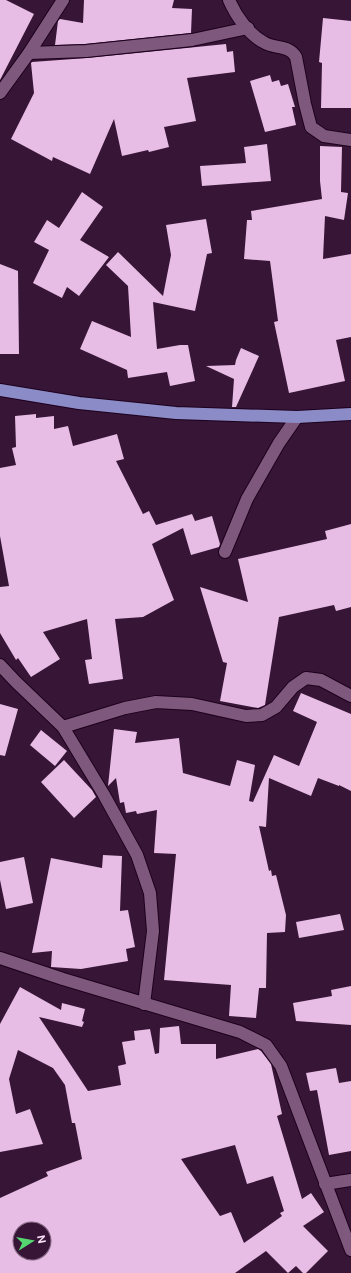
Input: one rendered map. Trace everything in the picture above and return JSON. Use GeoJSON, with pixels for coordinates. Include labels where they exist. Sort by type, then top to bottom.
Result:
{"type":"FeatureCollection","features":[{"type":"Feature","properties":{"kind":"main road"},"geometry":{"type":"LineString","coordinates":[[0,390],[79,403],[176,413],[297,417],[351,414]]}},
{"type":"Feature","properties":{"kind":"street"},"geometry":{"type":"LineString","coordinates":[[0,93],[29,53],[63,0]]}},
{"type":"Feature","properties":{"kind":"street"},"geometry":{"type":"LineString","coordinates":[[229,0],[237,16],[266,44],[289,49],[293,52],[296,57],[311,127],[324,136],[351,140]]}},
{"type":"Feature","properties":{"kind":"street"},"geometry":{"type":"LineString","coordinates":[[29,53],[86,51],[192,40],[248,28]]}},
{"type":"Feature","properties":{"kind":"street"},"geometry":{"type":"LineString","coordinates":[[225,552],[247,499],[279,443],[297,417]]}},
{"type":"Feature","properties":{"kind":"street"},"geometry":{"type":"LineString","coordinates":[[0,665],[63,727],[104,795],[137,855],[150,893],[153,931],[144,1004]]}},
{"type":"Feature","properties":{"kind":"street"},"geometry":{"type":"LineString","coordinates":[[63,727],[125,708],[156,702],[192,704],[246,716],[262,715],[276,707],[293,687],[306,678],[321,680],[351,696]]}},
{"type":"Feature","properties":{"kind":"street"},"geometry":{"type":"LineString","coordinates":[[0,958],[144,1004],[240,1032],[266,1045],[281,1066],[351,1250]]}},
{"type":"Feature","properties":{"kind":"street"},"geometry":{"type":"LineString","coordinates":[[325,1184],[351,1180]]}},
{"type":"Feature","properties":{"kind":"building"},"geometry":{"type":"Polygon","coordinates":[[[0,0],[6,0],[34,14],[0,80],[0,0]]]}},
{"type":"Feature","properties":{"kind":"building"},"geometry":{"type":"Polygon","coordinates":[[[84,0],[174,0],[172,8],[192,9],[191,33],[85,44],[55,45],[58,21],[60,19],[83,23],[84,0]]]}},
{"type":"Feature","properties":{"kind":"building"},"geometry":{"type":"Polygon","coordinates":[[[323,18],[351,21],[351,108],[321,108],[322,63],[319,62],[323,18]]]}},
{"type":"Feature","properties":{"kind":"building"},"geometry":{"type":"Polygon","coordinates":[[[226,44],[227,52],[233,51],[235,72],[187,78],[196,121],[164,127],[169,147],[122,156],[114,119],[90,174],[53,157],[52,161],[11,139],[34,93],[32,62],[226,44]]]}},
{"type":"Feature","properties":{"kind":"building"},"geometry":{"type":"Polygon","coordinates":[[[270,75],[272,82],[279,80],[281,86],[288,84],[295,107],[292,107],[296,125],[265,132],[250,81],[270,75]]]}},
{"type":"Feature","properties":{"kind":"building"},"geometry":{"type":"Polygon","coordinates":[[[267,144],[271,181],[202,186],[200,166],[246,163],[244,147],[267,144]]]}},
{"type":"Feature","properties":{"kind":"building"},"geometry":{"type":"Polygon","coordinates":[[[320,146],[342,147],[341,192],[348,193],[344,220],[325,216],[323,259],[351,254],[351,337],[336,340],[345,381],[289,393],[274,322],[278,321],[270,261],[244,259],[247,220],[252,220],[251,211],[322,199],[320,181],[320,146]]]}},
{"type":"Feature","properties":{"kind":"building"},"geometry":{"type":"Polygon","coordinates":[[[82,192],[103,207],[80,240],[109,257],[79,296],[67,287],[62,298],[33,283],[49,250],[34,242],[47,220],[59,228],[82,192]]]}},
{"type":"Feature","properties":{"kind":"building"},"geometry":{"type":"Polygon","coordinates":[[[206,219],[212,253],[207,254],[195,311],[153,302],[157,349],[188,345],[195,381],[170,386],[167,372],[128,378],[127,370],[80,349],[92,321],[131,337],[128,286],[106,265],[118,252],[163,296],[171,255],[166,225],[206,219]]]}},
{"type":"Feature","properties":{"kind":"building"},"geometry":{"type":"Polygon","coordinates":[[[0,264],[18,271],[19,354],[0,354],[0,264]]]}},
{"type":"Feature","properties":{"kind":"building"},"geometry":{"type":"Polygon","coordinates":[[[241,348],[259,356],[236,407],[232,407],[234,379],[206,366],[235,365],[241,348]]]}},
{"type":"Feature","properties":{"kind":"building"},"geometry":{"type":"Polygon","coordinates":[[[36,414],[36,418],[54,416],[54,429],[68,426],[73,446],[117,434],[124,459],[116,461],[143,514],[149,511],[156,525],[192,514],[195,521],[212,516],[220,544],[219,547],[191,555],[183,528],[152,544],[174,600],[143,617],[115,619],[123,679],[89,684],[85,660],[92,659],[87,619],[43,632],[60,659],[31,677],[18,658],[16,660],[0,633],[0,587],[9,586],[0,536],[0,468],[16,465],[12,448],[16,447],[15,416],[36,414]]]}},
{"type":"Feature","properties":{"kind":"building"},"geometry":{"type":"Polygon","coordinates":[[[351,524],[351,607],[336,611],[334,605],[279,617],[265,705],[258,708],[220,701],[227,663],[223,662],[200,587],[248,602],[238,559],[327,539],[325,531],[351,524]]]}},
{"type":"Feature","properties":{"kind":"building"},"geometry":{"type":"Polygon","coordinates":[[[301,693],[351,714],[351,791],[318,778],[311,796],[269,778],[266,827],[259,826],[269,871],[271,870],[272,876],[276,875],[286,915],[285,932],[267,933],[266,988],[259,988],[256,1018],[229,1016],[231,985],[164,980],[176,854],[154,853],[157,810],[137,814],[136,811],[126,813],[124,802],[120,803],[116,778],[108,786],[114,729],[137,732],[135,743],[179,738],[183,773],[230,786],[237,760],[255,765],[249,801],[253,802],[274,755],[299,766],[317,722],[293,711],[301,693]]]}},
{"type":"Feature","properties":{"kind":"building"},"geometry":{"type":"Polygon","coordinates":[[[0,704],[18,709],[5,756],[0,755],[0,704]]]}},
{"type":"Feature","properties":{"kind":"building"},"geometry":{"type":"Polygon","coordinates":[[[41,730],[67,751],[55,766],[30,745],[41,730]]]}},
{"type":"Feature","properties":{"kind":"building"},"geometry":{"type":"Polygon","coordinates":[[[64,760],[92,790],[96,797],[74,818],[41,782],[64,760]]]}},
{"type":"Feature","properties":{"kind":"building"},"geometry":{"type":"Polygon","coordinates":[[[103,855],[122,856],[120,911],[128,910],[135,947],[126,949],[128,961],[81,969],[51,967],[52,951],[32,953],[51,858],[102,868],[103,855]]]}},
{"type":"Feature","properties":{"kind":"building"},"geometry":{"type":"Polygon","coordinates":[[[24,857],[33,903],[6,909],[0,880],[0,862],[24,857]]]}},
{"type":"Feature","properties":{"kind":"building"},"geometry":{"type":"Polygon","coordinates":[[[340,914],[344,930],[299,938],[296,922],[340,914]]]}},
{"type":"Feature","properties":{"kind":"building"},"geometry":{"type":"Polygon","coordinates":[[[351,986],[351,1025],[296,1021],[293,1003],[332,996],[331,990],[351,986]]]}},
{"type":"Feature","properties":{"kind":"building"},"geometry":{"type":"Polygon","coordinates":[[[20,987],[61,1010],[62,1003],[85,1009],[82,1027],[39,1017],[88,1091],[121,1085],[118,1066],[126,1064],[122,1042],[135,1040],[134,1031],[150,1029],[155,1054],[159,1053],[160,1028],[179,1026],[181,1044],[216,1044],[216,1059],[258,1049],[271,1064],[282,1114],[277,1116],[302,1199],[311,1193],[324,1212],[303,1226],[328,1251],[306,1273],[303,1273],[296,1266],[288,1273],[266,1251],[235,1273],[0,1273],[0,1198],[48,1176],[46,1172],[82,1159],[75,1123],[72,1123],[65,1085],[53,1068],[18,1050],[9,1079],[16,1114],[30,1109],[43,1144],[0,1152],[0,1024],[20,987]],[[235,1145],[181,1159],[220,1216],[231,1212],[244,1243],[282,1216],[280,1213],[284,1211],[273,1176],[247,1184],[235,1145]]]}},
{"type":"Feature","properties":{"kind":"building"},"geometry":{"type":"Polygon","coordinates":[[[336,1068],[339,1083],[351,1081],[351,1151],[329,1155],[317,1090],[310,1091],[306,1073],[336,1068]]]}}]}
